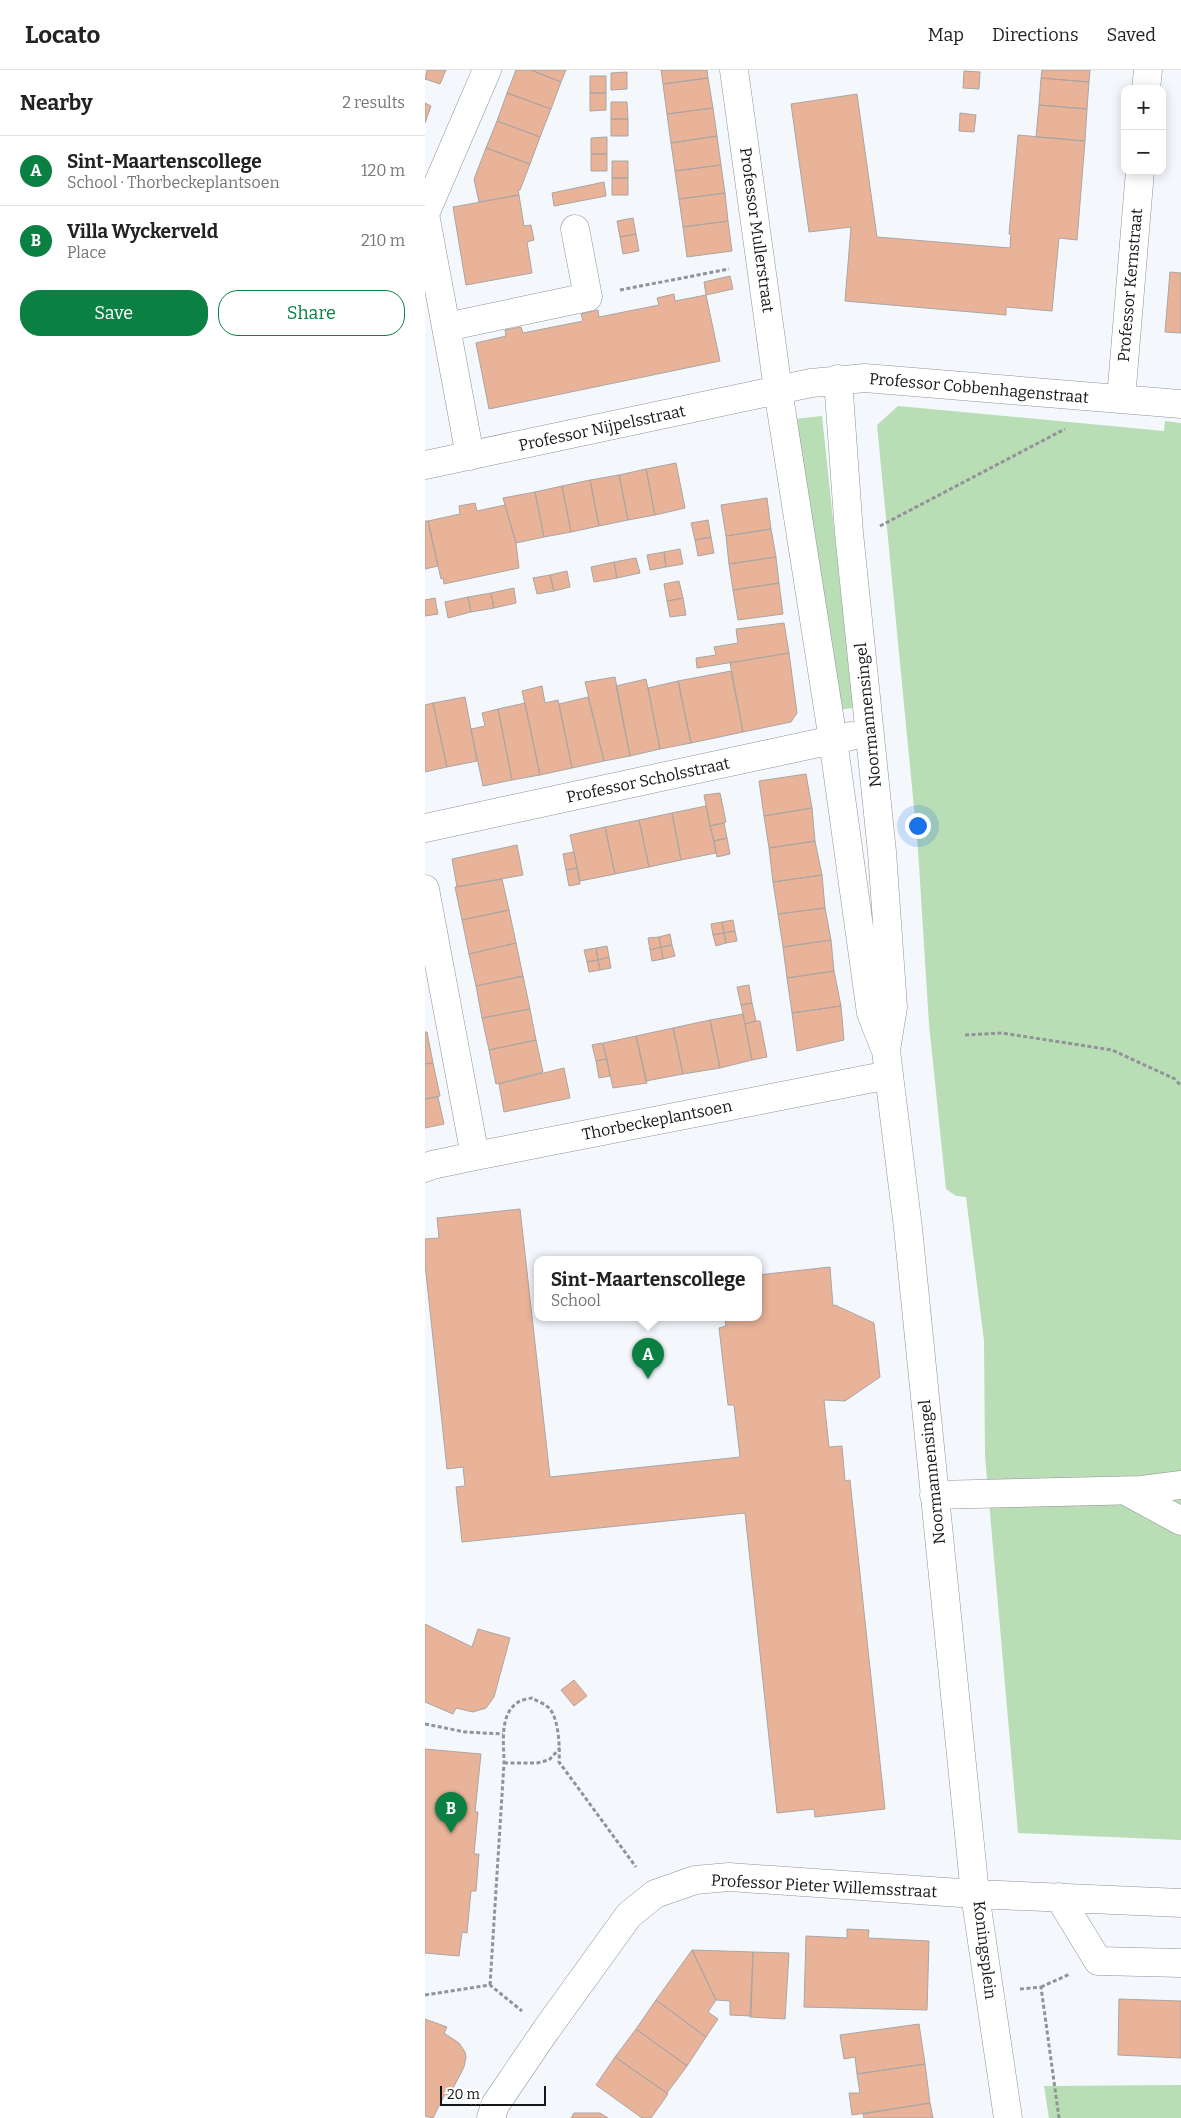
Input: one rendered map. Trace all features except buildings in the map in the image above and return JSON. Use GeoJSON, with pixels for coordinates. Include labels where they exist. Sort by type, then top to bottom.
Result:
{"type":"FeatureCollection","features":[{"type":"Feature","properties":{"kind":"street"},"geometry":{"type":"LineString","coordinates":[[470,456],[425,214],[487,70]]}},
{"type":"Feature","properties":{"kind":"street","name":"Professor Mullerstraat"},"geometry":{"type":"LineString","coordinates":[[735,70],[778,390]]}},
{"type":"Feature","properties":{"kind":"street"},"geometry":{"type":"LineString","coordinates":[[1146,85],[1148,70]]}},
{"type":"Feature","properties":{"kind":"street","name":"Professor Kernstraat"},"geometry":{"type":"LineString","coordinates":[[1121,399],[1139,175]]}},
{"type":"Feature","properties":{"kind":"street"},"geometry":{"type":"LineString","coordinates":[[446,327],[588,297],[575,228]]}},
{"type":"Feature","properties":{"kind":"street","name":"Professor Cobbenhagenstraat"},"geometry":{"type":"LineString","coordinates":[[778,390],[839,379],[865,378],[1181,404]]}},
{"type":"Feature","properties":{"kind":"street","name":"Noormannensingel"},"geometry":{"type":"LineString","coordinates":[[839,379],[849,533],[871,732],[893,1007],[887,1063]]}},
{"type":"Feature","properties":{"kind":"street","name":"Professor Nijpelsstraat"},"geometry":{"type":"LineString","coordinates":[[425,465],[778,390]]}},
{"type":"Feature","properties":{"kind":"street","name":"Noormannensingel"},"geometry":{"type":"LineString","coordinates":[[778,390],[833,740],[871,1012],[887,1063],[908,1228],[975,1894]]}},
{"type":"Feature","properties":{"kind":"street","name":"Professor Scholsstraat"},"geometry":{"type":"LineString","coordinates":[[425,828],[871,732]]}},
{"type":"Feature","properties":{"kind":"street"},"geometry":{"type":"LineString","coordinates":[[425,889],[475,1156]]}},
{"type":"Feature","properties":{"kind":"street","name":"Thorbeckeplantsoen"},"geometry":{"type":"LineString","coordinates":[[425,1168],[887,1063]]}},
{"type":"Feature","properties":{"kind":"street"},"geometry":{"type":"LineString","coordinates":[[934,1495],[1126,1491],[1181,1485]]}},
{"type":"Feature","properties":{"kind":"street"},"geometry":{"type":"LineString","coordinates":[[1126,1491],[1181,1521]]}},
{"type":"Feature","properties":{"kind":"street","name":"Professor Pieter Willemsstraat"},"geometry":{"type":"LineString","coordinates":[[491,2118],[495,2105],[546,2030],[629,1915],[655,1894],[695,1880],[729,1878],[975,1894]]}},
{"type":"Feature","properties":{"kind":"street","name":"Koningsplein"},"geometry":{"type":"LineString","coordinates":[[1008,2118],[975,1894],[1181,1903]]}},
{"type":"Feature","properties":{"kind":"street"},"geometry":{"type":"LineString","coordinates":[[1059,1898],[1099,1961],[1181,1963]]}},
{"type":"Feature","properties":{"kind":"path"},"geometry":{"type":"LineString","coordinates":[[588,297],[761,262]]}},
{"type":"Feature","properties":{"kind":"path"},"geometry":{"type":"LineString","coordinates":[[849,533],[870,531],[1069,426]]}},
{"type":"Feature","properties":{"kind":"path"},"geometry":{"type":"LineString","coordinates":[[965,1035],[1002,1033],[1112,1050],[1175,1079],[1181,1086]]}},
{"type":"Feature","properties":{"kind":"path"},"geometry":{"type":"LineString","coordinates":[[490,1985],[504,1764],[503,1734],[506,1717],[517,1702],[532,1698],[550,1708],[560,1748],[559,1762],[655,1894]]}},
{"type":"Feature","properties":{"kind":"path"},"geometry":{"type":"LineString","coordinates":[[425,1724],[465,1732],[503,1734]]}},
{"type":"Feature","properties":{"kind":"path"},"geometry":{"type":"LineString","coordinates":[[504,1764],[537,1763],[549,1760],[560,1748]]}},
{"type":"Feature","properties":{"kind":"path"},"geometry":{"type":"LineString","coordinates":[[425,1994],[490,1985],[546,2030]]}},
{"type":"Feature","properties":{"kind":"path"},"geometry":{"type":"LineString","coordinates":[[990,1993],[1041,1987],[1059,2118]]}},
{"type":"Feature","properties":{"kind":"green space"},"geometry":{"type":"Polygon","coordinates":[[[898,406],[1164,431],[1165,421],[1181,423],[1181,1840],[1018,1833],[985,1456],[984,1341],[966,1197],[956,1196],[946,1189],[929,1024],[918,849],[877,425],[898,406]]]}},
{"type":"Feature","properties":{"kind":"green space"},"geometry":{"type":"Polygon","coordinates":[[[822,416],[853,708],[837,710],[794,419],[822,416]]]}},
{"type":"Feature","properties":{"kind":"green space"},"geometry":{"type":"Polygon","coordinates":[[[1181,2085],[1181,2118],[1049,2118],[1044,2086],[1181,2085]]]}},
{"type":"Feature","properties":{"kind":"place","name":"Sint-Maartenscollege"},"geometry":{"type":"Point","coordinates":[648,1379]}},
{"type":"Feature","properties":{"kind":"place","name":"Villa Wyckerveld"},"geometry":{"type":"Point","coordinates":[451,1833]}}]}
